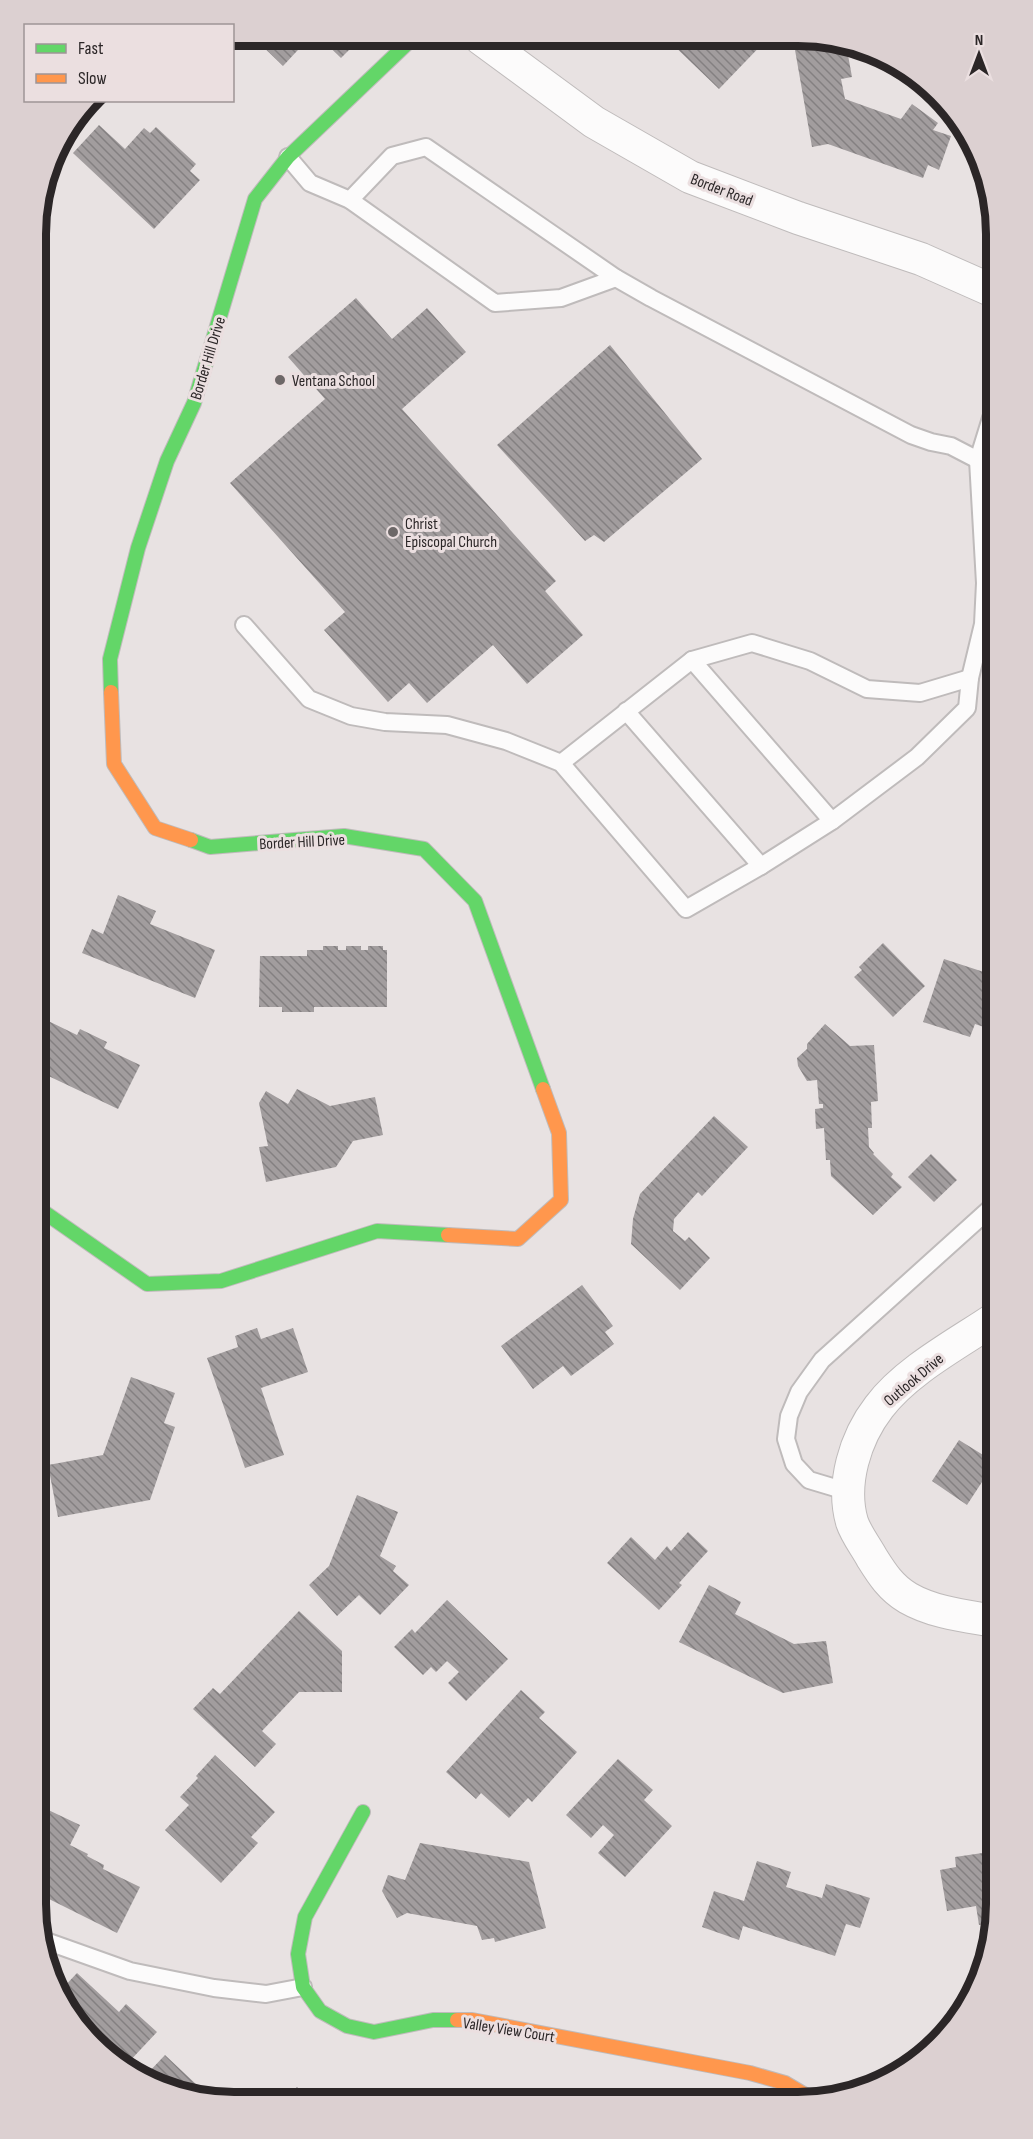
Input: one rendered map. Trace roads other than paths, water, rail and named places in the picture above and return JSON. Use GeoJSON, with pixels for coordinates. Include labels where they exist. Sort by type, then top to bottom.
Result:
{"type":"FeatureCollection","features":[{"type":"Feature","properties":{"kind":"street","name":"Border Hill Drive"},"geometry":{"type":"LineString","coordinates":[[46,1214],[147,1284],[221,1281],[377,1231],[518,1239],[561,1200],[559,1133],[475,901],[424,849],[344,836],[210,847],[155,828],[114,764],[110,659],[138,548],[167,461],[194,403],[255,199],[288,157],[404,47]]}},
{"type":"Feature","properties":{"kind":"street","name":"Border Road"},"geometry":{"type":"LineString","coordinates":[[492,47],[594,122],[690,177],[798,218],[921,259],[986,288]]}},
{"type":"Feature","properties":{"kind":"street","name":"Outlook Drive"},"geometry":{"type":"LineString","coordinates":[[986,1324],[927,1364],[880,1405],[863,1430],[851,1462],[849,1492],[852,1523],[886,1582],[907,1598],[932,1609],[986,1619]]}},
{"type":"Feature","properties":{"kind":"street","name":"Valley View Court"},"geometry":{"type":"LineString","coordinates":[[363,1812],[305,1917],[298,1954],[303,1987],[320,2011],[347,2026],[374,2032],[433,2020],[472,2020],[750,2073],[785,2083],[800,2092]]}},
{"type":"Feature","properties":{"kind":"lane"},"geometry":{"type":"LineString","coordinates":[[350,200],[392,156],[426,147],[615,278],[882,421],[911,435],[951,446],[978,460]]}},
{"type":"Feature","properties":{"kind":"lane"},"geometry":{"type":"LineString","coordinates":[[288,157],[310,183],[350,200],[495,303],[561,298],[615,278]]}},
{"type":"Feature","properties":{"kind":"lane"},"geometry":{"type":"LineString","coordinates":[[244,625],[309,699],[351,716],[385,722],[447,725],[506,741],[561,763],[686,909],[761,866],[831,821],[917,757],[967,708],[970,678],[983,624],[985,583],[978,460],[986,434]]}},
{"type":"Feature","properties":{"kind":"lane"},"geometry":{"type":"LineString","coordinates":[[561,763],[692,660],[752,643],[810,661],[867,689],[920,693],[970,678]]}},
{"type":"Feature","properties":{"kind":"lane"},"geometry":{"type":"LineString","coordinates":[[692,660],[831,821]]}},
{"type":"Feature","properties":{"kind":"lane"},"geometry":{"type":"LineString","coordinates":[[626,711],[761,866]]}},
{"type":"Feature","properties":{"kind":"lane"},"geometry":{"type":"LineString","coordinates":[[849,1492],[809,1480],[794,1464],[786,1439],[789,1416],[799,1392],[822,1360],[986,1212]]}},
{"type":"Feature","properties":{"kind":"lane"},"geometry":{"type":"LineString","coordinates":[[50,1943],[130,1971],[214,1988],[266,1994],[303,1987]]}},
{"type":"Feature","properties":{"kind":"place","name":"Ventana School"},"geometry":{"type":"Point","coordinates":[280,380]}},
{"type":"Feature","properties":{"kind":"place","name":"Christ Episcopal Church"},"geometry":{"type":"Point","coordinates":[393,532]}}]}
